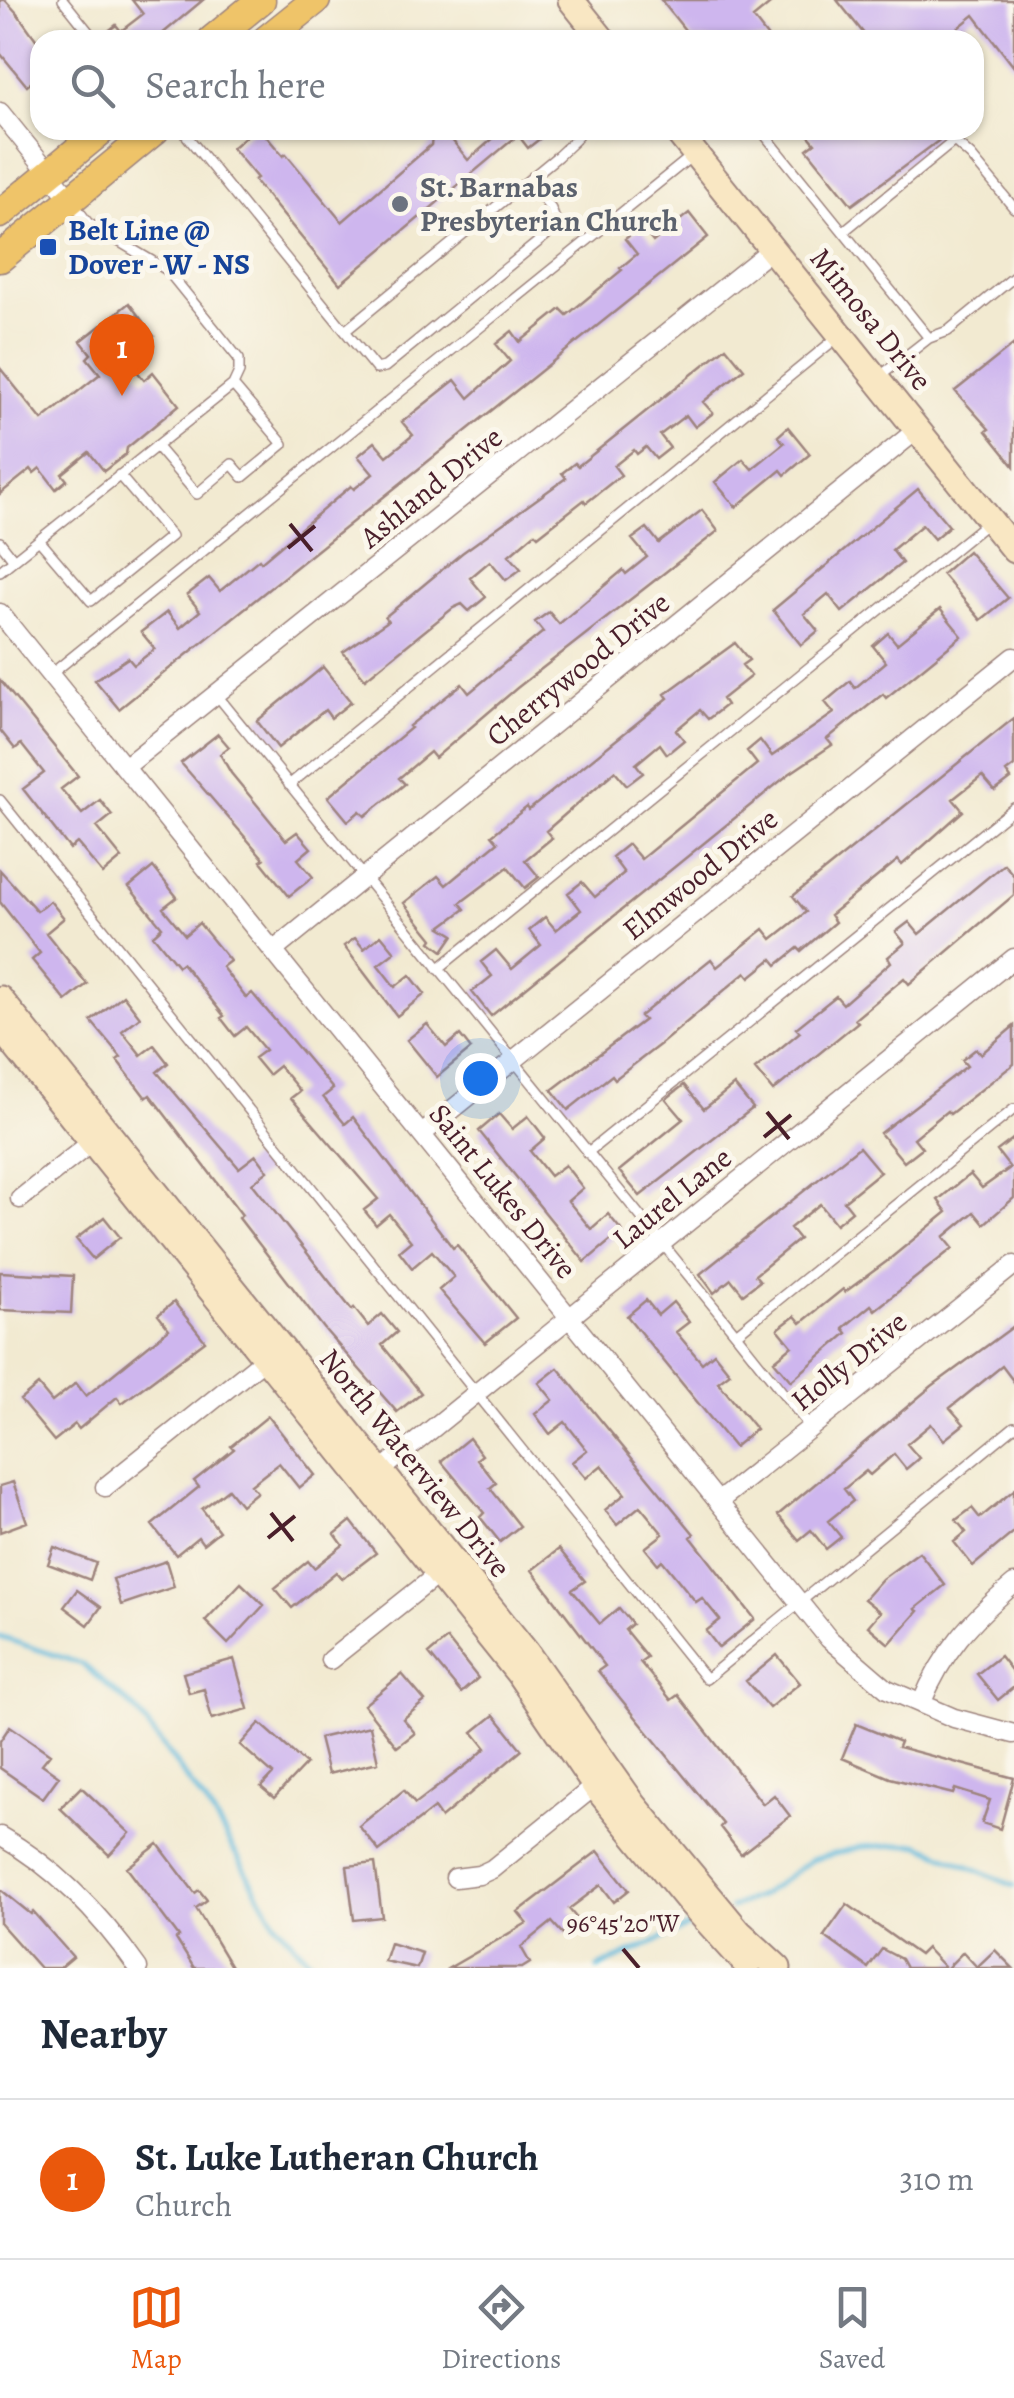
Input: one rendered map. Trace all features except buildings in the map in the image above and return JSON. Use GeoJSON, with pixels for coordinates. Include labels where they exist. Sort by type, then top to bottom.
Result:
{"type":"FeatureCollection","features":[{"type":"Feature","properties":{"kind":"main road"},"geometry":{"type":"LineString","coordinates":[[224,30],[261,0]]}},
{"type":"Feature","properties":{"kind":"main road"},"geometry":{"type":"LineString","coordinates":[[278,30],[316,0]]}},
{"type":"Feature","properties":{"kind":"main road"},"geometry":{"type":"LineString","coordinates":[[0,214],[90,140]]}},
{"type":"Feature","properties":{"kind":"main road"},"geometry":{"type":"LineString","coordinates":[[0,258],[144,140]]}},
{"type":"Feature","properties":{"kind":"street"},"geometry":{"type":"LineString","coordinates":[[571,0],[595,30]]}},
{"type":"Feature","properties":{"kind":"street"},"geometry":{"type":"LineString","coordinates":[[0,112],[72,200]]}},
{"type":"Feature","properties":{"kind":"street","name":"Mimosa Drive"},"geometry":{"type":"LineString","coordinates":[[692,140],[772,248],[1014,550]]}},
{"type":"Feature","properties":{"kind":"street","name":"Ashland Drive"},"geometry":{"type":"LineString","coordinates":[[125,767],[772,248]]}},
{"type":"Feature","properties":{"kind":"street","name":"Cherrywood Drive"},"geometry":{"type":"LineString","coordinates":[[273,951],[918,430]]}},
{"type":"Feature","properties":{"kind":"street","name":"Saint Lukes Drive"},"geometry":{"type":"LineString","coordinates":[[0,612],[800,1604],[856,1665],[888,1689],[954,1718],[1014,1734]]}},
{"type":"Feature","properties":{"kind":"street","name":"Elmwood Drive"},"geometry":{"type":"LineString","coordinates":[[422,1134],[1014,656]]}},
{"type":"Feature","properties":{"kind":"street","name":"Laurel Lane"},"geometry":{"type":"LineString","coordinates":[[372,1476],[1014,958]]}},
{"type":"Feature","properties":{"kind":"street","name":"North Waterview Drive"},"geometry":{"type":"LineString","coordinates":[[0,999],[99,1136],[446,1568],[519,1674],[729,1935],[750,1968]]}},
{"type":"Feature","properties":{"kind":"street","name":"North Waterview Drive"},"geometry":{"type":"LineString","coordinates":[[0,1028],[99,1136]]}},
{"type":"Feature","properties":{"kind":"street"},"geometry":{"type":"LineString","coordinates":[[20,1199],[99,1136]]}},
{"type":"Feature","properties":{"kind":"street","name":"Holly Drive"},"geometry":{"type":"LineString","coordinates":[[719,1501],[1014,1265]]}},
{"type":"Feature","properties":{"kind":"street"},"geometry":{"type":"LineString","coordinates":[[105,1487],[272,1352]]}},
{"type":"Feature","properties":{"kind":"street"},"geometry":{"type":"LineString","coordinates":[[330,1660],[446,1568]]}},
{"type":"Feature","properties":{"kind":"street"},"geometry":{"type":"LineString","coordinates":[[921,1704],[935,1670],[955,1640],[1014,1584]]}},
{"type":"Feature","properties":{"kind":"street"},"geometry":{"type":"LineString","coordinates":[[456,1878],[492,1869],[602,1780]]}},
{"type":"Feature","properties":{"kind":"street"},"geometry":{"type":"LineString","coordinates":[[0,1836],[47,1866],[72,1888],[138,1968]]}},
{"type":"Feature","properties":{"kind":"street","name":"North Waterview Drive"},"geometry":{"type":"LineString","coordinates":[[729,1935],[778,1968]]}},
{"type":"Feature","properties":{"kind":"lane"},"geometry":{"type":"LineString","coordinates":[[68,2],[87,30]]}},
{"type":"Feature","properties":{"kind":"lane"},"geometry":{"type":"LineString","coordinates":[[190,140],[376,369],[385,367],[549,233],[556,222],[530,180]]}},
{"type":"Feature","properties":{"kind":"lane"},"geometry":{"type":"LineString","coordinates":[[345,331],[575,140]]}},
{"type":"Feature","properties":{"kind":"lane"},"geometry":{"type":"LineString","coordinates":[[50,675],[690,140]]}},
{"type":"Feature","properties":{"kind":"lane"},"geometry":{"type":"LineString","coordinates":[[769,140],[928,338]]}},
{"type":"Feature","properties":{"kind":"lane"},"geometry":{"type":"LineString","coordinates":[[844,231],[954,142],[971,156],[1014,208]]}},
{"type":"Feature","properties":{"kind":"lane"},"geometry":{"type":"LineString","coordinates":[[0,571],[233,384],[240,372],[239,359],[167,270],[88,223],[72,200]]}},
{"type":"Feature","properties":{"kind":"lane"},"geometry":{"type":"LineString","coordinates":[[877,378],[928,338],[948,330],[1014,278]]}},
{"type":"Feature","properties":{"kind":"lane"},"geometry":{"type":"LineString","coordinates":[[289,785],[841,334]]}},
{"type":"Feature","properties":{"kind":"lane"},"geometry":{"type":"LineString","coordinates":[[156,446],[197,494],[232,464],[243,478],[283,444],[233,384]]}},
{"type":"Feature","properties":{"kind":"lane"},"geometry":{"type":"LineString","coordinates":[[39,540],[91,601],[171,536],[120,476]]}},
{"type":"Feature","properties":{"kind":"lane"},"geometry":{"type":"LineString","coordinates":[[438,969],[990,521]]}},
{"type":"Feature","properties":{"kind":"lane"},"geometry":{"type":"LineString","coordinates":[[0,542],[14,560]]}},
{"type":"Feature","properties":{"kind":"lane"},"geometry":{"type":"LineString","coordinates":[[216,694],[810,1426]]}},
{"type":"Feature","properties":{"kind":"lane"},"geometry":{"type":"LineString","coordinates":[[0,800],[706,1679],[1014,1427]]}},
{"type":"Feature","properties":{"kind":"lane"},"geometry":{"type":"LineString","coordinates":[[587,1153],[1014,808]]}},
{"type":"Feature","properties":{"kind":"lane"},"geometry":{"type":"LineString","coordinates":[[736,1334],[1014,1109]]}},
{"type":"Feature","properties":{"kind":"waterway"},"geometry":{"type":"LineString","coordinates":[[0,1637],[82,1664],[136,1710],[214,1816],[276,1923],[316,1968]]}},
{"type":"Feature","properties":{"kind":"waterway"},"geometry":{"type":"LineString","coordinates":[[731,1908],[762,1895],[811,1860],[860,1847],[918,1844],[1014,1886]]}},
{"type":"Feature","properties":{"kind":"waterway"},"geometry":{"type":"LineString","coordinates":[[598,1968],[698,1922]]}},
{"type":"Feature","properties":{"kind":"place","name":"St. Barnabas Presbyterian Church"},"geometry":{"type":"Point","coordinates":[400,204]}},
{"type":"Feature","properties":{"kind":"place","name":"Belt Line @ Dover - W - NS"},"geometry":{"type":"Point","coordinates":[48,247]}},
{"type":"Feature","properties":{"kind":"place","name":"St. Luke Lutheran Church"},"geometry":{"type":"Point","coordinates":[122,396]}}]}
